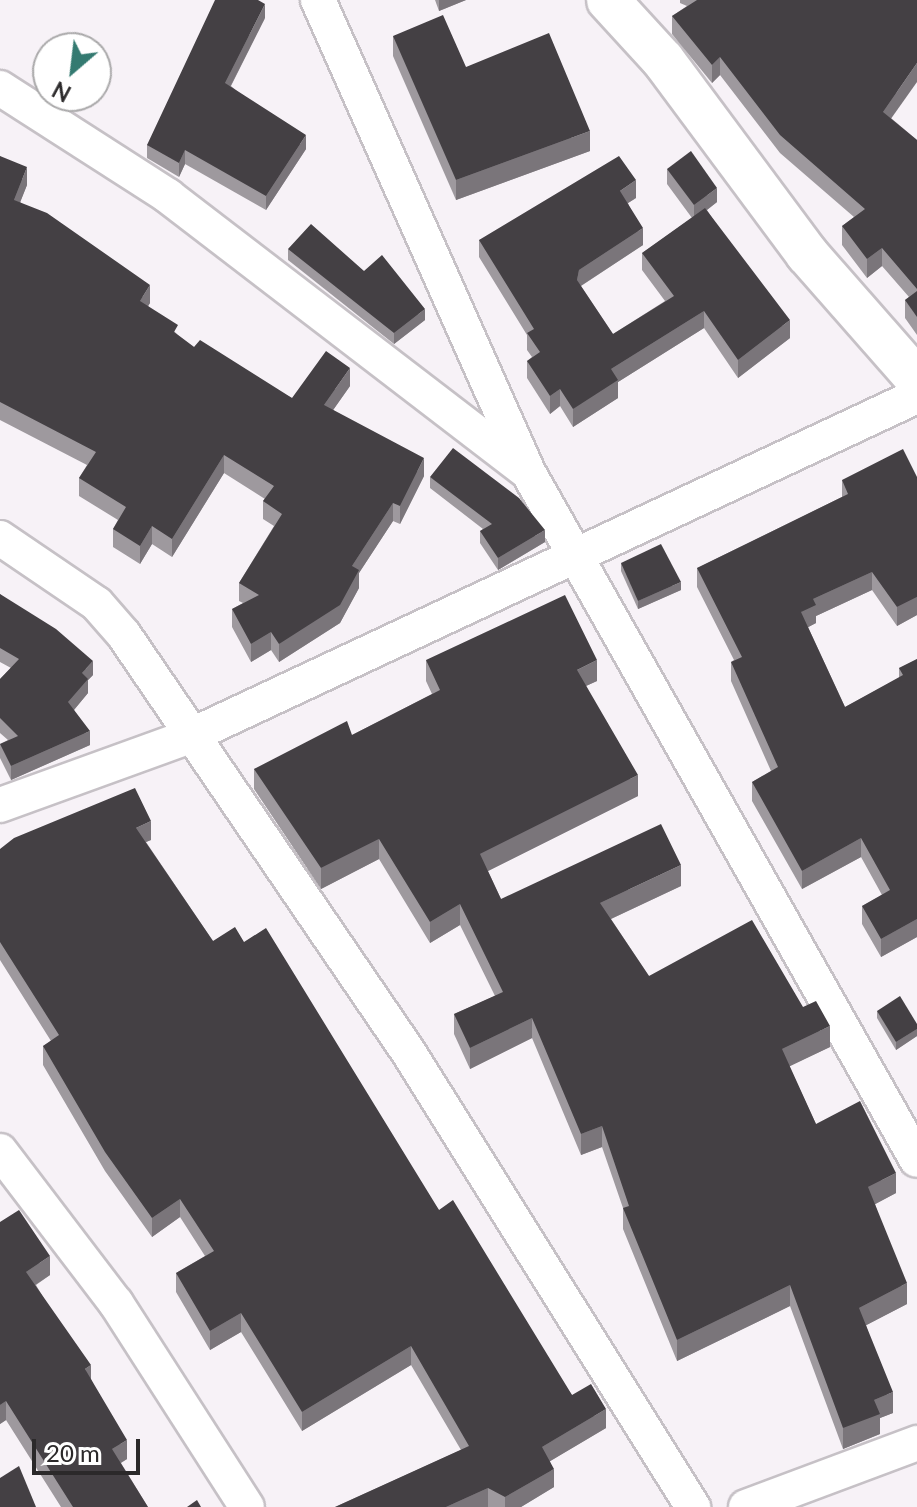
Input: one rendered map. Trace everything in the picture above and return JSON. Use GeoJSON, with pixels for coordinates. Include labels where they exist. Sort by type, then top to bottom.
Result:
{"type":"FeatureCollection","features":[{"type":"Feature","properties":{"kind":"street"},"geometry":{"type":"LineString","coordinates":[[318,0],[528,472],[576,550],[917,1160]]}},
{"type":"Feature","properties":{"kind":"street"},"geometry":{"type":"LineString","coordinates":[[608,0],[663,60],[807,254],[917,379]]}},
{"type":"Feature","properties":{"kind":"street"},"geometry":{"type":"LineString","coordinates":[[0,88],[168,196],[528,472]]}},
{"type":"Feature","properties":{"kind":"street"},"geometry":{"type":"LineString","coordinates":[[0,805],[188,737],[576,550],[917,396]]}},
{"type":"Feature","properties":{"kind":"street"},"geometry":{"type":"LineString","coordinates":[[0,538],[97,604],[409,1053],[693,1507]]}},
{"type":"Feature","properties":{"kind":"street"},"geometry":{"type":"LineString","coordinates":[[0,1151],[116,1303],[247,1507]]}},
{"type":"Feature","properties":{"kind":"street"},"geometry":{"type":"LineString","coordinates":[[746,1507],[917,1443]]}},
{"type":"Feature","properties":{"kind":"building"},"geometry":{"type":"Polygon","coordinates":[[[215,0],[258,0],[265,4],[225,83],[306,135],[266,196],[185,150],[179,163],[147,145],[215,0]]]}},
{"type":"Feature","properties":{"kind":"building"},"geometry":{"type":"Polygon","coordinates":[[[697,0],[917,0],[917,63],[883,112],[917,140],[917,289],[882,248],[867,259],[842,226],[865,209],[780,135],[720,57],[712,65],[672,16],[697,0]]]}},
{"type":"Feature","properties":{"kind":"building"},"geometry":{"type":"Polygon","coordinates":[[[443,15],[466,67],[549,33],[590,131],[456,180],[393,36],[443,15]]]}},
{"type":"Feature","properties":{"kind":"building"},"geometry":{"type":"Polygon","coordinates":[[[691,151],[717,188],[694,205],[667,169],[691,151]]]}},
{"type":"Feature","properties":{"kind":"building"},"geometry":{"type":"Polygon","coordinates":[[[0,156],[27,167],[14,200],[47,213],[150,285],[140,301],[178,325],[174,332],[194,347],[200,340],[292,398],[326,351],[350,368],[324,405],[424,458],[400,506],[393,503],[352,566],[359,570],[340,605],[279,644],[271,632],[251,644],[232,609],[259,595],[239,583],[282,514],[263,501],[274,486],[224,455],[172,539],[152,526],[140,546],[113,529],[126,507],[79,478],[96,452],[0,402],[0,156]]]}},
{"type":"Feature","properties":{"kind":"building"},"geometry":{"type":"Polygon","coordinates":[[[619,156],[636,180],[620,191],[643,228],[579,270],[577,280],[613,334],[674,296],[642,253],[705,208],[790,320],[738,360],[704,311],[611,369],[618,380],[573,409],[560,389],[550,396],[527,361],[540,352],[527,333],[534,329],[479,240],[619,156]]]}},
{"type":"Feature","properties":{"kind":"building"},"geometry":{"type":"Polygon","coordinates":[[[311,224],[364,271],[382,255],[425,309],[394,333],[288,249],[311,224]]]}},
{"type":"Feature","properties":{"kind":"building"},"geometry":{"type":"Polygon","coordinates":[[[917,291],[917,317],[905,300],[917,291]]]}},
{"type":"Feature","properties":{"kind":"building"},"geometry":{"type":"Polygon","coordinates":[[[453,448],[519,498],[545,530],[498,558],[480,531],[492,524],[430,477],[453,448]]]}},
{"type":"Feature","properties":{"kind":"building"},"geometry":{"type":"Polygon","coordinates":[[[903,449],[917,477],[917,597],[897,607],[872,572],[813,599],[816,605],[801,612],[845,707],[903,675],[899,668],[917,659],[917,919],[881,939],[862,906],[890,890],[861,838],[802,871],[752,782],[778,767],[731,662],[742,657],[697,568],[848,494],[842,480],[903,449]]]}},
{"type":"Feature","properties":{"kind":"building"},"geometry":{"type":"Polygon","coordinates":[[[661,544],[681,582],[638,601],[621,563],[661,544]]]}},
{"type":"Feature","properties":{"kind":"building"},"geometry":{"type":"Polygon","coordinates":[[[0,594],[56,629],[93,661],[82,673],[88,679],[68,702],[90,731],[11,766],[0,744],[18,736],[0,718],[0,679],[19,659],[0,648],[0,594]]]}},
{"type":"Feature","properties":{"kind":"building"},"geometry":{"type":"Polygon","coordinates":[[[565,595],[597,660],[577,670],[638,775],[480,854],[501,899],[661,824],[681,865],[600,903],[649,976],[752,920],[803,1007],[816,1001],[830,1026],[782,1049],[816,1124],[860,1101],[896,1173],[868,1187],[907,1283],[859,1308],[893,1392],[874,1400],[880,1414],[843,1428],[790,1285],[677,1340],[623,1208],[629,1206],[602,1126],[581,1134],[532,1018],[470,1048],[454,1014],[503,992],[460,904],[430,922],[379,839],[321,868],[254,769],[347,721],[352,735],[440,690],[426,660],[565,595]]]}},
{"type":"Feature","properties":{"kind":"building"},"geometry":{"type":"Polygon","coordinates":[[[135,788],[151,821],[136,828],[213,941],[235,927],[244,942],[266,928],[439,1210],[453,1200],[572,1395],[591,1384],[606,1409],[542,1447],[554,1469],[505,1497],[488,1488],[446,1507],[335,1507],[469,1446],[411,1346],[302,1412],[241,1313],[210,1331],[176,1273],[214,1251],[180,1199],[152,1218],[105,1152],[43,1046],[59,1035],[0,942],[0,849],[14,838],[135,788]]]}},
{"type":"Feature","properties":{"kind":"building"},"geometry":{"type":"Polygon","coordinates":[[[900,996],[917,1029],[896,1042],[877,1011],[900,996]]]}},
{"type":"Feature","properties":{"kind":"building"},"geometry":{"type":"Polygon","coordinates":[[[19,1210],[50,1256],[26,1272],[91,1365],[85,1369],[127,1440],[112,1449],[148,1507],[73,1507],[6,1401],[0,1405],[0,1222],[19,1210]]]}},
{"type":"Feature","properties":{"kind":"building"},"geometry":{"type":"Polygon","coordinates":[[[19,1466],[36,1507],[0,1507],[0,1478],[19,1466]]]}},
{"type":"Feature","properties":{"kind":"building"},"geometry":{"type":"Polygon","coordinates":[[[197,1500],[201,1507],[187,1507],[197,1500]]]}}]}
